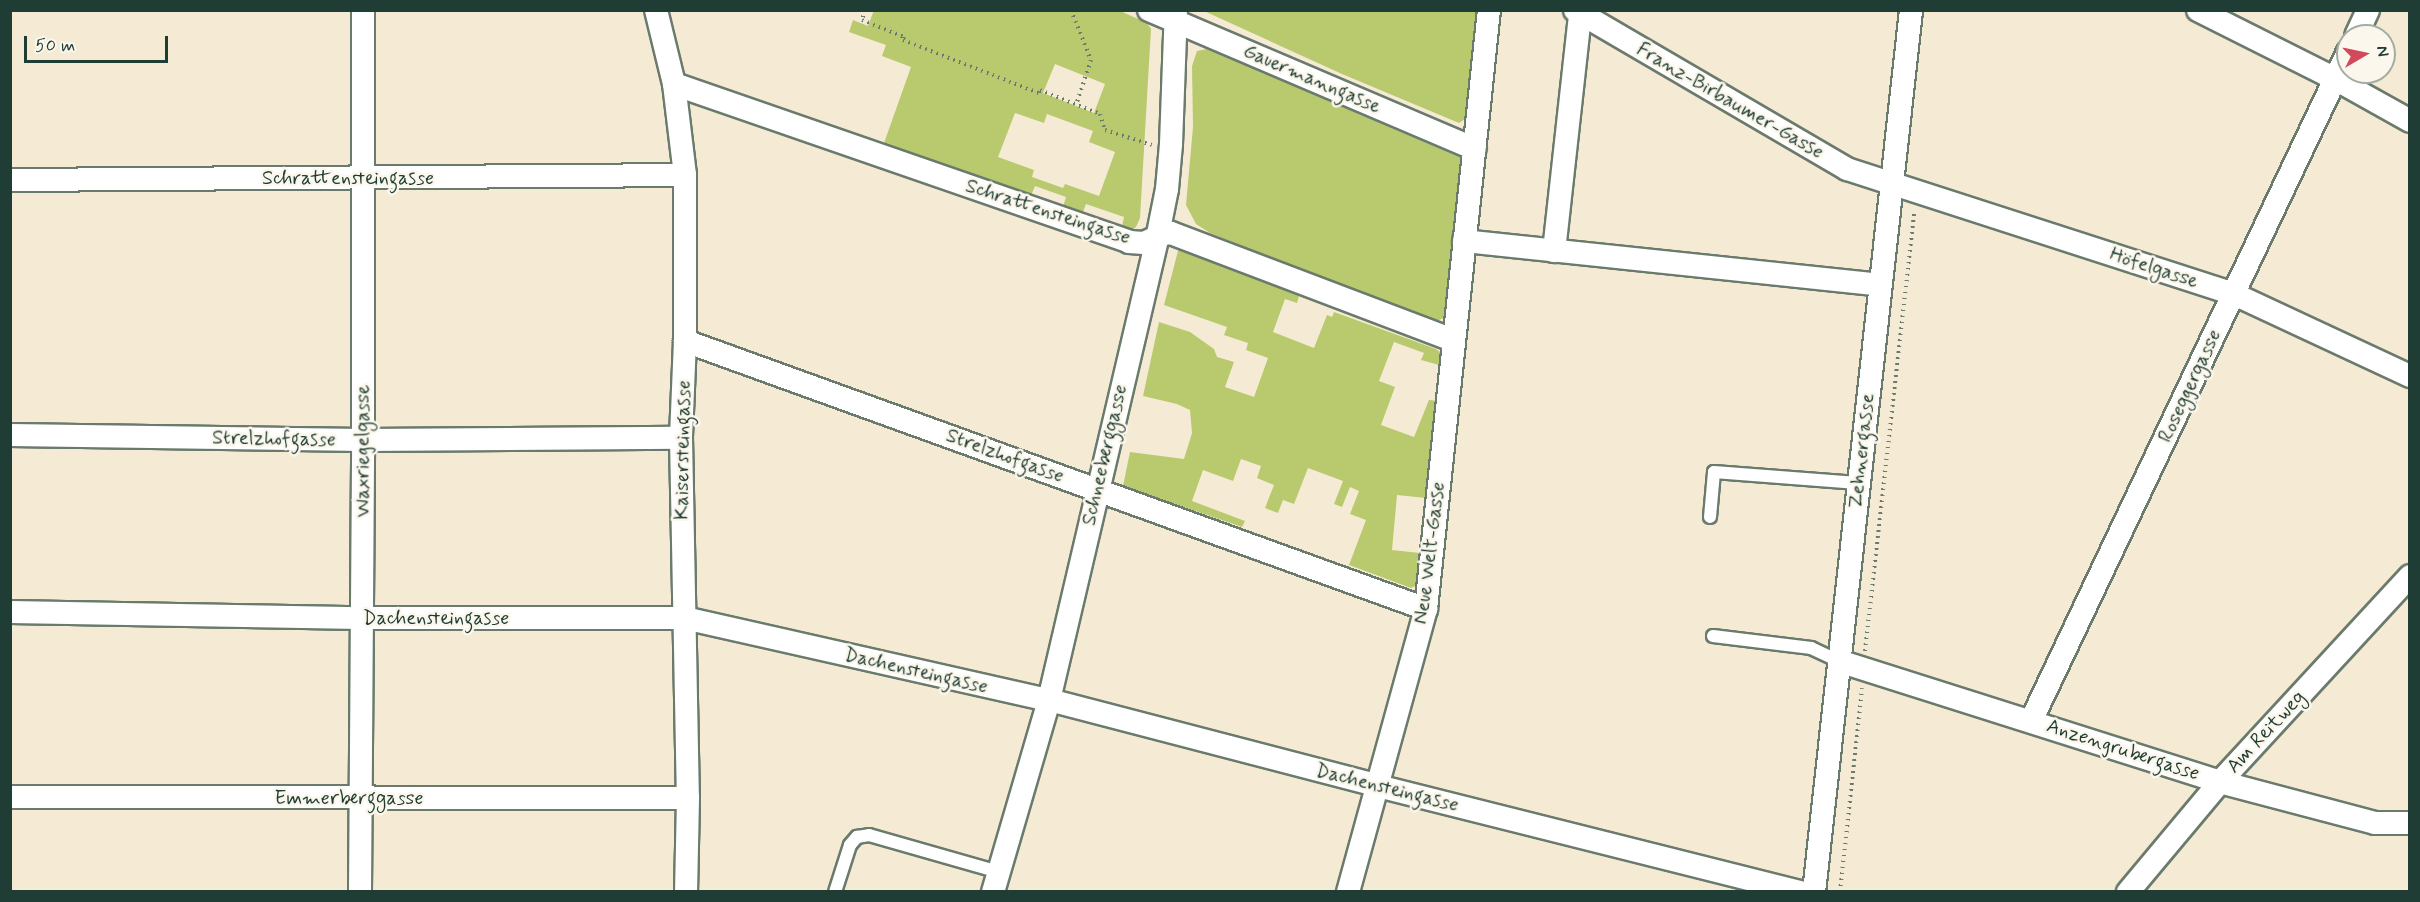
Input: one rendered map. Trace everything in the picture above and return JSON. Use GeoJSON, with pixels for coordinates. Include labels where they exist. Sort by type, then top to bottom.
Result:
{"type":"FeatureCollection","features":[{"type":"Feature","properties":{"kind":"street","name":"Waxriegelgasse"},"geometry":{"type":"LineString","coordinates":[[360,891],[363,10]]}},
{"type":"Feature","properties":{"kind":"street","name":"Kaisersteingasse"},"geometry":{"type":"LineString","coordinates":[[656,10],[674,84],[685,175],[685,341],[681,438],[688,798],[686,891]]}},
{"type":"Feature","properties":{"kind":"street","name":"Gauermanngasse"},"geometry":{"type":"LineString","coordinates":[[1149,10],[1176,16],[1475,149]]}},
{"type":"Feature","properties":{"kind":"street","name":"Neue Welt-Gasse"},"geometry":{"type":"LineString","coordinates":[[1348,891],[1426,609],[1489,10]]}},
{"type":"Feature","properties":{"kind":"street","name":"Zehnergasse"},"geometry":{"type":"LineString","coordinates":[[1814,891],[1890,184],[1911,10]]}},
{"type":"Feature","properties":{"kind":"street"},"geometry":{"type":"LineString","coordinates":[[2198,10],[2335,79],[2409,121]]}},
{"type":"Feature","properties":{"kind":"street"},"geometry":{"type":"LineString","coordinates":[[2362,24],[2368,10]]}},
{"type":"Feature","properties":{"kind":"street","name":"Franz-Birbaumer-Gasse"},"geometry":{"type":"LineString","coordinates":[[1577,12],[1847,169],[1890,184]]}},
{"type":"Feature","properties":{"kind":"street"},"geometry":{"type":"LineString","coordinates":[[1554,251],[1577,12]]}},
{"type":"Feature","properties":{"kind":"street","name":"Schneeberggasse"},"geometry":{"type":"LineString","coordinates":[[996,882],[1049,700],[1167,189],[1176,16]]}},
{"type":"Feature","properties":{"kind":"street","name":"Roseggergasse"},"geometry":{"type":"LineString","coordinates":[[2031,721],[2335,79]]}},
{"type":"Feature","properties":{"kind":"street","name":"Schrattensteingasse"},"geometry":{"type":"LineString","coordinates":[[674,84],[1129,242],[1144,243],[1163,234],[1171,233],[1453,340]]}},
{"type":"Feature","properties":{"kind":"street","name":"Schrattensteingasse"},"geometry":{"type":"LineString","coordinates":[[10,180],[685,175]]}},
{"type":"Feature","properties":{"kind":"street","name":"Höfelgasse"},"geometry":{"type":"LineString","coordinates":[[1890,184],[2234,294],[2409,376]]}},
{"type":"Feature","properties":{"kind":"street"},"geometry":{"type":"LineString","coordinates":[[1464,241],[1880,285]]}},
{"type":"Feature","properties":{"kind":"street","name":"Strelzhofgasse"},"geometry":{"type":"LineString","coordinates":[[685,341],[1426,609]]}},
{"type":"Feature","properties":{"kind":"street","name":"Strelzhofgasse"},"geometry":{"type":"LineString","coordinates":[[10,435],[363,440],[681,438]]}},
{"type":"Feature","properties":{"kind":"street","name":"Am Reitweg"},"geometry":{"type":"LineString","coordinates":[[2128,891],[2220,782],[2409,576]]}},
{"type":"Feature","properties":{"kind":"street","name":"Dachensteingasse"},"geometry":{"type":"LineString","coordinates":[[10,612],[361,618],[684,618],[1049,700],[1378,786],[1800,891]]}},
{"type":"Feature","properties":{"kind":"street","name":"Anzengrubergasse"},"geometry":{"type":"LineString","coordinates":[[1839,661],[1864,667],[2220,782],[2375,823],[2409,823]]}},
{"type":"Feature","properties":{"kind":"street","name":"Emmerberggasse"},"geometry":{"type":"LineString","coordinates":[[10,797],[688,798]]}},
{"type":"Feature","properties":{"kind":"lane"},"geometry":{"type":"LineString","coordinates":[[1710,517],[1714,472],[1858,483]]}},
{"type":"Feature","properties":{"kind":"lane"},"geometry":{"type":"LineString","coordinates":[[1713,636],[1811,648],[1839,661]]}},
{"type":"Feature","properties":{"kind":"lane"},"geometry":{"type":"LineString","coordinates":[[834,891],[850,845],[857,837],[869,835],[996,882]]}},
{"type":"Feature","properties":{"kind":"path"},"geometry":{"type":"LineString","coordinates":[[866,10],[862,20],[904,37],[903,40],[1038,93],[1040,90],[1100,114],[1105,130],[1148,145],[1171,144]]}},
{"type":"Feature","properties":{"kind":"path"},"geometry":{"type":"LineString","coordinates":[[1071,10],[1091,60],[1076,105]]}},
{"type":"Feature","properties":{"kind":"path"},"geometry":{"type":"LineString","coordinates":[[1840,891],[1916,192]]}},
{"type":"Feature","properties":{"kind":"green space"},"geometry":{"type":"Polygon","coordinates":[[[874,10],[1118,10],[1147,23],[1151,29],[1140,218],[1136,227],[1129,232],[1121,231],[1124,217],[1086,204],[1081,217],[1062,210],[1066,197],[1035,186],[1030,198],[884,143],[911,67],[882,56],[886,45],[849,32],[853,20],[868,26],[874,10]],[[1055,64],[1043,93],[1094,113],[1105,84],[1055,64]],[[1015,113],[998,157],[1034,170],[1032,177],[1063,188],[1065,184],[1099,196],[1115,152],[1089,142],[1093,131],[1047,114],[1044,123],[1015,113]]]}},
{"type":"Feature","properties":{"kind":"green space"},"geometry":{"type":"Polygon","coordinates":[[[1204,11],[1478,11],[1468,117],[1459,123],[1342,74],[1204,11]]]}},
{"type":"Feature","properties":{"kind":"green space"},"geometry":{"type":"Polygon","coordinates":[[[1207,49],[1464,159],[1448,316],[1437,321],[1423,319],[1210,233],[1196,224],[1186,205],[1193,127],[1192,66],[1197,51],[1207,49]]]}},
{"type":"Feature","properties":{"kind":"green space"},"geometry":{"type":"Polygon","coordinates":[[[1179,247],[1299,296],[1297,303],[1285,299],[1273,332],[1314,348],[1327,315],[1332,317],[1334,312],[1436,349],[1444,355],[1443,366],[1421,360],[1424,353],[1394,342],[1379,381],[1395,387],[1381,425],[1414,437],[1429,400],[1439,401],[1426,498],[1397,495],[1392,550],[1420,553],[1419,584],[1411,588],[1349,565],[1366,520],[1350,514],[1359,491],[1350,487],[1342,507],[1334,504],[1343,481],[1308,468],[1294,504],[1283,500],[1278,513],[1265,508],[1274,485],[1257,478],[1261,466],[1241,459],[1233,481],[1203,470],[1192,501],[1245,521],[1242,527],[1123,486],[1130,452],[1184,459],[1192,433],[1190,410],[1177,404],[1143,396],[1159,322],[1190,332],[1214,349],[1217,357],[1234,362],[1225,387],[1254,397],[1268,358],[1246,350],[1248,343],[1224,335],[1227,327],[1164,305],[1179,247]]]}}]}
